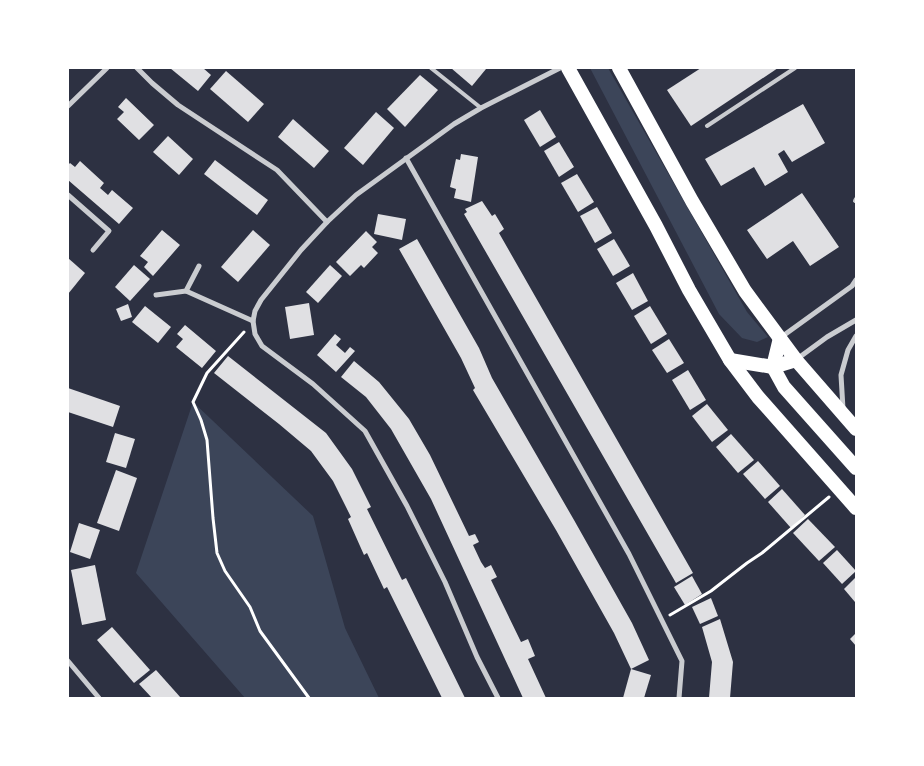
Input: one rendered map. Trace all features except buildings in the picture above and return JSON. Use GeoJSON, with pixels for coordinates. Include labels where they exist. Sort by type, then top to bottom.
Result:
{"type":"FeatureCollection","features":[{"type":"Feature","properties":{"kind":"highway"},"geometry":{"type":"LineString","coordinates":[[568,68],[656,226],[689,290],[730,360],[758,397],[856,508]]}},
{"type":"Feature","properties":{"kind":"highway"},"geometry":{"type":"LineString","coordinates":[[619,68],[692,201],[745,290],[796,360],[856,429]]}},
{"type":"Feature","properties":{"kind":"highway"},"geometry":{"type":"LineString","coordinates":[[780,338],[772,367],[784,387],[856,468]]}},
{"type":"Feature","properties":{"kind":"highway"},"geometry":{"type":"LineString","coordinates":[[730,360],[772,367],[796,360]]}},
{"type":"Feature","properties":{"kind":"street"},"geometry":{"type":"LineString","coordinates":[[68,106],[107,68]]}},
{"type":"Feature","properties":{"kind":"street"},"geometry":{"type":"LineString","coordinates":[[137,68],[178,106],[277,170],[328,222]]}},
{"type":"Feature","properties":{"kind":"street"},"geometry":{"type":"LineString","coordinates":[[498,698],[477,658],[441,574],[407,506],[365,431],[313,384],[262,346],[256,334],[253,321],[255,310],[261,300],[301,250],[356,195],[454,124],[481,108],[560,68]]}},
{"type":"Feature","properties":{"kind":"street"},"geometry":{"type":"LineString","coordinates":[[406,158],[628,554],[682,661],[679,698]]}},
{"type":"Feature","properties":{"kind":"street"},"geometry":{"type":"LineString","coordinates":[[68,195],[109,231],[93,250]]}},
{"type":"Feature","properties":{"kind":"street"},"geometry":{"type":"LineString","coordinates":[[186,291],[199,266]]}},
{"type":"Feature","properties":{"kind":"street"},"geometry":{"type":"LineString","coordinates":[[780,338],[852,286],[856,280]]}},
{"type":"Feature","properties":{"kind":"street"},"geometry":{"type":"LineString","coordinates":[[156,296],[186,291],[253,321]]}},
{"type":"Feature","properties":{"kind":"street"},"geometry":{"type":"LineString","coordinates":[[796,360],[827,337],[856,320]]}},
{"type":"Feature","properties":{"kind":"street"},"geometry":{"type":"LineString","coordinates":[[844,415],[841,375],[848,350],[856,336]]}},
{"type":"Feature","properties":{"kind":"street"},"geometry":{"type":"LineString","coordinates":[[68,661],[100,698]]}},
{"type":"Feature","properties":{"kind":"lane"},"geometry":{"type":"LineString","coordinates":[[431,68],[481,108]]}},
{"type":"Feature","properties":{"kind":"lane"},"geometry":{"type":"LineString","coordinates":[[706,126],[795,68]]}},
{"type":"Feature","properties":{"kind":"path"},"geometry":{"type":"LineString","coordinates":[[253,321],[207,374],[193,402],[207,440],[217,553],[225,571],[250,607],[260,631],[309,698]]}},
{"type":"Feature","properties":{"kind":"path"},"geometry":{"type":"LineString","coordinates":[[661,620],[710,591],[762,554],[839,489]]}},
{"type":"Feature","properties":{"kind":"shaded area"},"geometry":{"type":"Polygon","coordinates":[[[590,68],[608,68],[747,312],[768,337],[757,342],[742,338],[719,314],[590,68]]]}},
{"type":"Feature","properties":{"kind":"shaded area"},"geometry":{"type":"Polygon","coordinates":[[[193,402],[313,516],[345,628],[379,698],[245,698],[136,573],[193,402]]]}}]}
